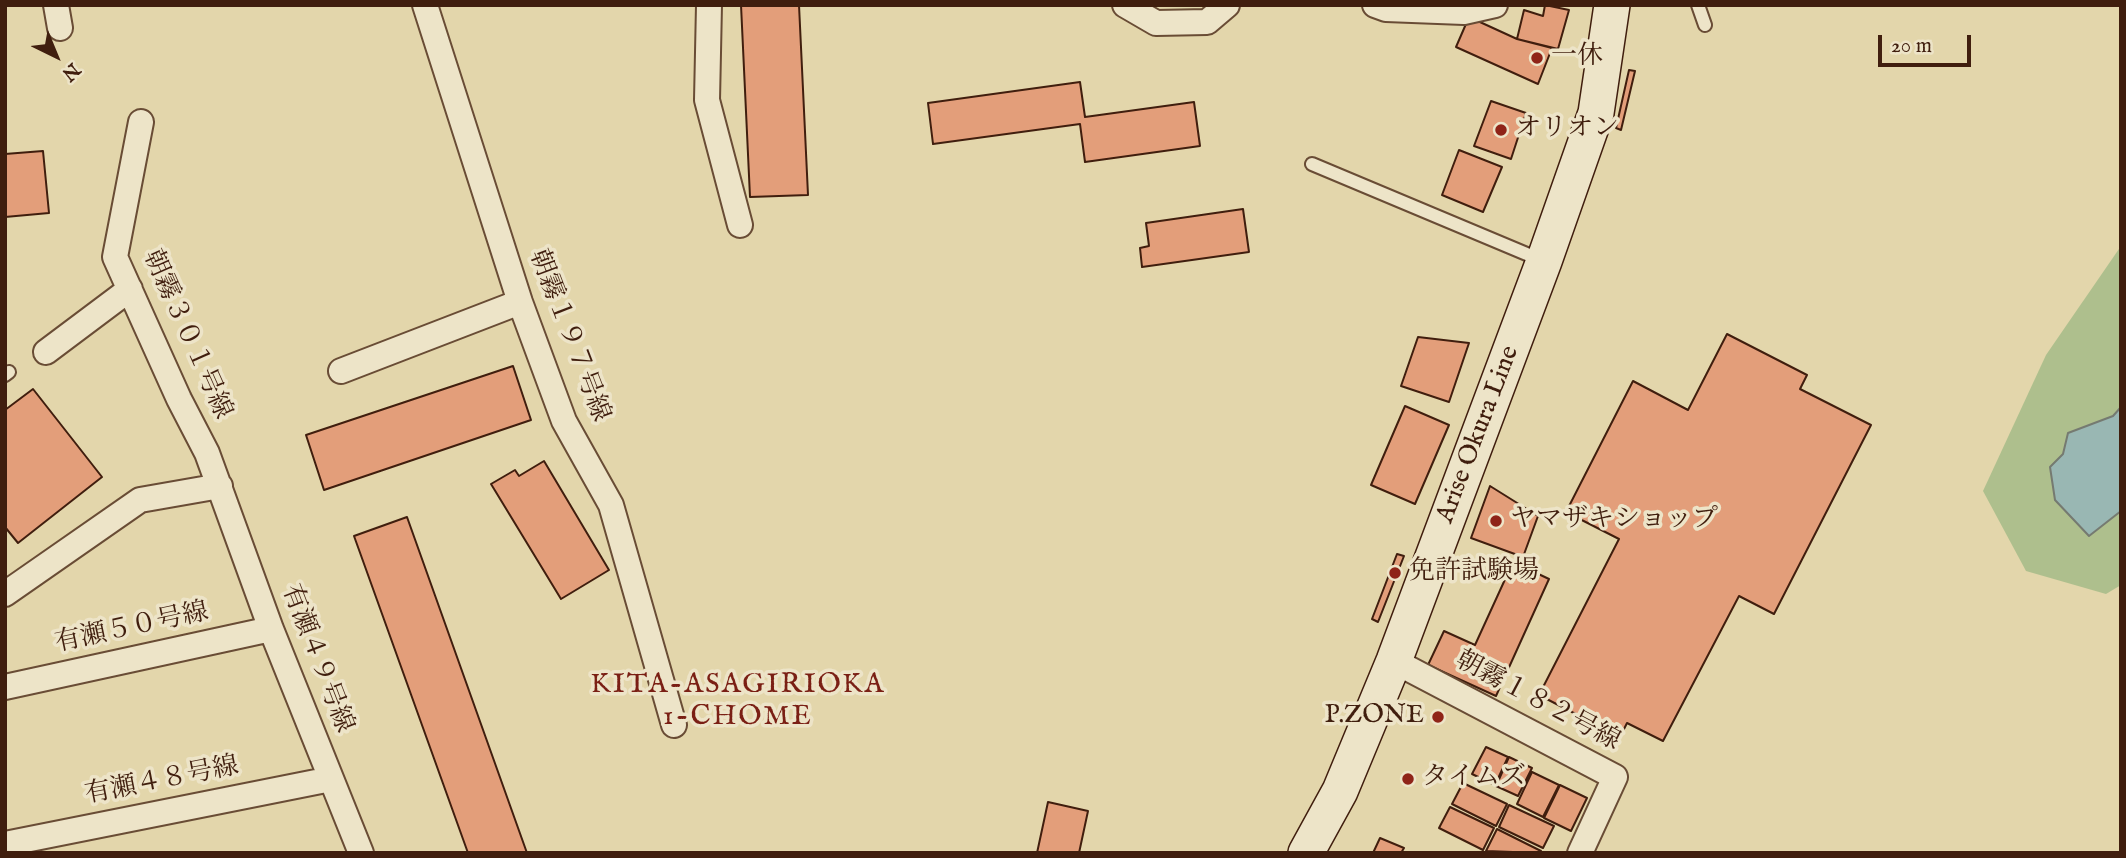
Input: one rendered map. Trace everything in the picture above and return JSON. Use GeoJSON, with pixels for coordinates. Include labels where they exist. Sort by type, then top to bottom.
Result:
{"type":"FeatureCollection","features":[{"type":"Feature","properties":{"kind":"main road","name":"Arise Okura Line"},"geometry":{"type":"LineString","coordinates":[[1306,853],[1340,790],[1394,661],[1544,261],[1596,113],[1612,5]]}},
{"type":"Feature","properties":{"kind":"street","name":"朝霧１９７号線"},"geometry":{"type":"LineString","coordinates":[[425,5],[520,302],[564,421],[611,505],[674,725]]}},
{"type":"Feature","properties":{"kind":"street"},"geometry":{"type":"LineString","coordinates":[[709,5],[707,100],[740,225]]}},
{"type":"Feature","properties":{"kind":"street"},"geometry":{"type":"LineString","coordinates":[[1125,5],[1156,23],[1207,22],[1227,5]]}},
{"type":"Feature","properties":{"kind":"street"},"geometry":{"type":"LineString","coordinates":[[1376,5],[1386,9],[1464,12],[1495,5]]}},
{"type":"Feature","properties":{"kind":"street","name":"朝霧３０１号線"},"geometry":{"type":"LineString","coordinates":[[141,122],[115,257],[220,486]]}},
{"type":"Feature","properties":{"kind":"street"},"geometry":{"type":"LineString","coordinates":[[46,352],[130,289]]}},
{"type":"Feature","properties":{"kind":"street"},"geometry":{"type":"LineString","coordinates":[[341,371],[520,302]]}},
{"type":"Feature","properties":{"kind":"street"},"geometry":{"type":"LineString","coordinates":[[5,594],[140,500],[220,486]]}},
{"type":"Feature","properties":{"kind":"street","name":"有瀬４９号線"},"geometry":{"type":"LineString","coordinates":[[220,486],[271,629],[361,853]]}},
{"type":"Feature","properties":{"kind":"street","name":"有瀬５０号線"},"geometry":{"type":"LineString","coordinates":[[5,687],[271,629]]}},
{"type":"Feature","properties":{"kind":"street","name":"朝霧１８２号線"},"geometry":{"type":"LineString","coordinates":[[1394,661],[1615,777],[1580,853]]}},
{"type":"Feature","properties":{"kind":"street","name":"有瀬４８号線"},"geometry":{"type":"LineString","coordinates":[[5,844],[331,779]]}},
{"type":"Feature","properties":{"kind":"lane"},"geometry":{"type":"LineString","coordinates":[[1698,5],[1705,25]]}},
{"type":"Feature","properties":{"kind":"lane"},"geometry":{"type":"LineString","coordinates":[[1312,164],[1544,261]]}},
{"type":"Feature","properties":{"kind":"green space"},"geometry":{"type":"Polygon","coordinates":[[[2121,246],[2121,585],[2106,594],[2026,571],[1983,491],[2046,355],[2121,246]]]}},
{"type":"Feature","properties":{"kind":"water"},"geometry":{"type":"Polygon","coordinates":[[[2121,407],[2121,511],[2089,536],[2055,500],[2050,467],[2063,454],[2068,433],[2113,416],[2121,407]]]}},
{"type":"Feature","properties":{"kind":"building"},"geometry":{"type":"Polygon","coordinates":[[[741,5],[799,5],[808,195],[750,197],[741,5]]]}},
{"type":"Feature","properties":{"kind":"building"},"geometry":{"type":"Polygon","coordinates":[[[1545,5],[1569,10],[1558,49],[1517,39],[1524,10],[1543,16],[1545,5]]]}},
{"type":"Feature","properties":{"kind":"building"},"geometry":{"type":"Polygon","coordinates":[[[1469,17],[1517,39],[1552,48],[1538,84],[1456,47],[1469,17]]]}},
{"type":"Feature","properties":{"kind":"building"},"geometry":{"type":"Polygon","coordinates":[[[1629,70],[1635,71],[1621,130],[1616,128],[1629,70]]]}},
{"type":"Feature","properties":{"kind":"building"},"geometry":{"type":"Polygon","coordinates":[[[1080,82],[1085,117],[1194,102],[1200,146],[1085,162],[1080,124],[933,144],[928,103],[1080,82]]]}},
{"type":"Feature","properties":{"kind":"building"},"geometry":{"type":"Polygon","coordinates":[[[1491,101],[1526,113],[1511,159],[1474,146],[1491,101]]]}},
{"type":"Feature","properties":{"kind":"building"},"geometry":{"type":"Polygon","coordinates":[[[1459,150],[1502,167],[1483,212],[1442,195],[1459,150]]]}},
{"type":"Feature","properties":{"kind":"building"},"geometry":{"type":"Polygon","coordinates":[[[43,151],[49,213],[5,217],[5,154],[43,151]]]}},
{"type":"Feature","properties":{"kind":"building"},"geometry":{"type":"Polygon","coordinates":[[[1243,209],[1249,252],[1142,267],[1140,248],[1149,246],[1146,223],[1243,209]]]}},
{"type":"Feature","properties":{"kind":"building"},"geometry":{"type":"Polygon","coordinates":[[[1727,334],[1807,375],[1800,389],[1871,425],[1774,614],[1739,596],[1663,741],[1627,723],[1620,737],[1539,695],[1619,539],[1566,512],[1633,381],[1688,410],[1727,334]]]}},
{"type":"Feature","properties":{"kind":"building"},"geometry":{"type":"Polygon","coordinates":[[[1418,337],[1469,343],[1449,402],[1401,386],[1418,337]]]}},
{"type":"Feature","properties":{"kind":"building"},"geometry":{"type":"Polygon","coordinates":[[[513,366],[531,420],[324,490],[306,435],[513,366]]]}},
{"type":"Feature","properties":{"kind":"building"},"geometry":{"type":"Polygon","coordinates":[[[33,389],[102,477],[18,543],[5,527],[5,410],[33,389]]]}},
{"type":"Feature","properties":{"kind":"building"},"geometry":{"type":"Polygon","coordinates":[[[1405,406],[1449,425],[1415,504],[1371,485],[1405,406]]]}},
{"type":"Feature","properties":{"kind":"building"},"geometry":{"type":"Polygon","coordinates":[[[544,461],[609,570],[561,599],[491,484],[515,470],[519,476],[544,461]]]}},
{"type":"Feature","properties":{"kind":"building"},"geometry":{"type":"Polygon","coordinates":[[[1490,486],[1538,516],[1523,557],[1471,538],[1490,486]]]}},
{"type":"Feature","properties":{"kind":"building"},"geometry":{"type":"Polygon","coordinates":[[[407,517],[527,853],[468,853],[354,536],[407,517]]]}},
{"type":"Feature","properties":{"kind":"building"},"geometry":{"type":"Polygon","coordinates":[[[1397,554],[1404,556],[1378,622],[1372,619],[1397,554]]]}},
{"type":"Feature","properties":{"kind":"building"},"geometry":{"type":"Polygon","coordinates":[[[1513,562],[1549,579],[1496,696],[1428,665],[1444,631],[1475,645],[1513,562]]]}},
{"type":"Feature","properties":{"kind":"building"},"geometry":{"type":"Polygon","coordinates":[[[1486,747],[1508,757],[1495,785],[1472,774],[1486,747]]]}},
{"type":"Feature","properties":{"kind":"building"},"geometry":{"type":"Polygon","coordinates":[[[1509,757],[1532,768],[1518,796],[1496,786],[1509,757]]]}},
{"type":"Feature","properties":{"kind":"building"},"geometry":{"type":"Polygon","coordinates":[[[1532,772],[1559,785],[1543,817],[1517,804],[1532,772]]]}},
{"type":"Feature","properties":{"kind":"building"},"geometry":{"type":"Polygon","coordinates":[[[1463,783],[1507,804],[1496,826],[1452,804],[1463,783]]]}},
{"type":"Feature","properties":{"kind":"building"},"geometry":{"type":"Polygon","coordinates":[[[1560,785],[1587,798],[1571,831],[1544,818],[1560,785]]]}},
{"type":"Feature","properties":{"kind":"building"},"geometry":{"type":"Polygon","coordinates":[[[1048,802],[1088,811],[1079,853],[1037,853],[1048,802]]]}},
{"type":"Feature","properties":{"kind":"building"},"geometry":{"type":"Polygon","coordinates":[[[1509,805],[1554,826],[1543,848],[1499,827],[1509,805]]]}},
{"type":"Feature","properties":{"kind":"building"},"geometry":{"type":"Polygon","coordinates":[[[1450,807],[1494,828],[1483,850],[1439,828],[1450,807]]]}},
{"type":"Feature","properties":{"kind":"building"},"geometry":{"type":"Polygon","coordinates":[[[1497,829],[1541,851],[1540,853],[1486,851],[1497,829]]]}},
{"type":"Feature","properties":{"kind":"building"},"geometry":{"type":"Polygon","coordinates":[[[1380,838],[1404,848],[1401,853],[1373,853],[1380,838]]]}},
{"type":"Feature","properties":{"kind":"place","name":"一休"},"geometry":{"type":"Point","coordinates":[1537,58]}},
{"type":"Feature","properties":{"kind":"place","name":"オリオン"},"geometry":{"type":"Point","coordinates":[1501,130]}},
{"type":"Feature","properties":{"kind":"place","name":"ヤマザキショップ"},"geometry":{"type":"Point","coordinates":[1496,521]}},
{"type":"Feature","properties":{"kind":"place","name":"免許試験場"},"geometry":{"type":"Point","coordinates":[1395,573]}},
{"type":"Feature","properties":{"kind":"place","name":"P.ZONE"},"geometry":{"type":"Point","coordinates":[1438,717]}},
{"type":"Feature","properties":{"kind":"place","name":"タイムズ"},"geometry":{"type":"Point","coordinates":[1408,779]}},
{"type":"Feature","properties":{"kind":"district","name":"KITA-ASAGIRIOKA 1-CHOME"},"geometry":{"type":"Point","coordinates":[738,702]}}]}
